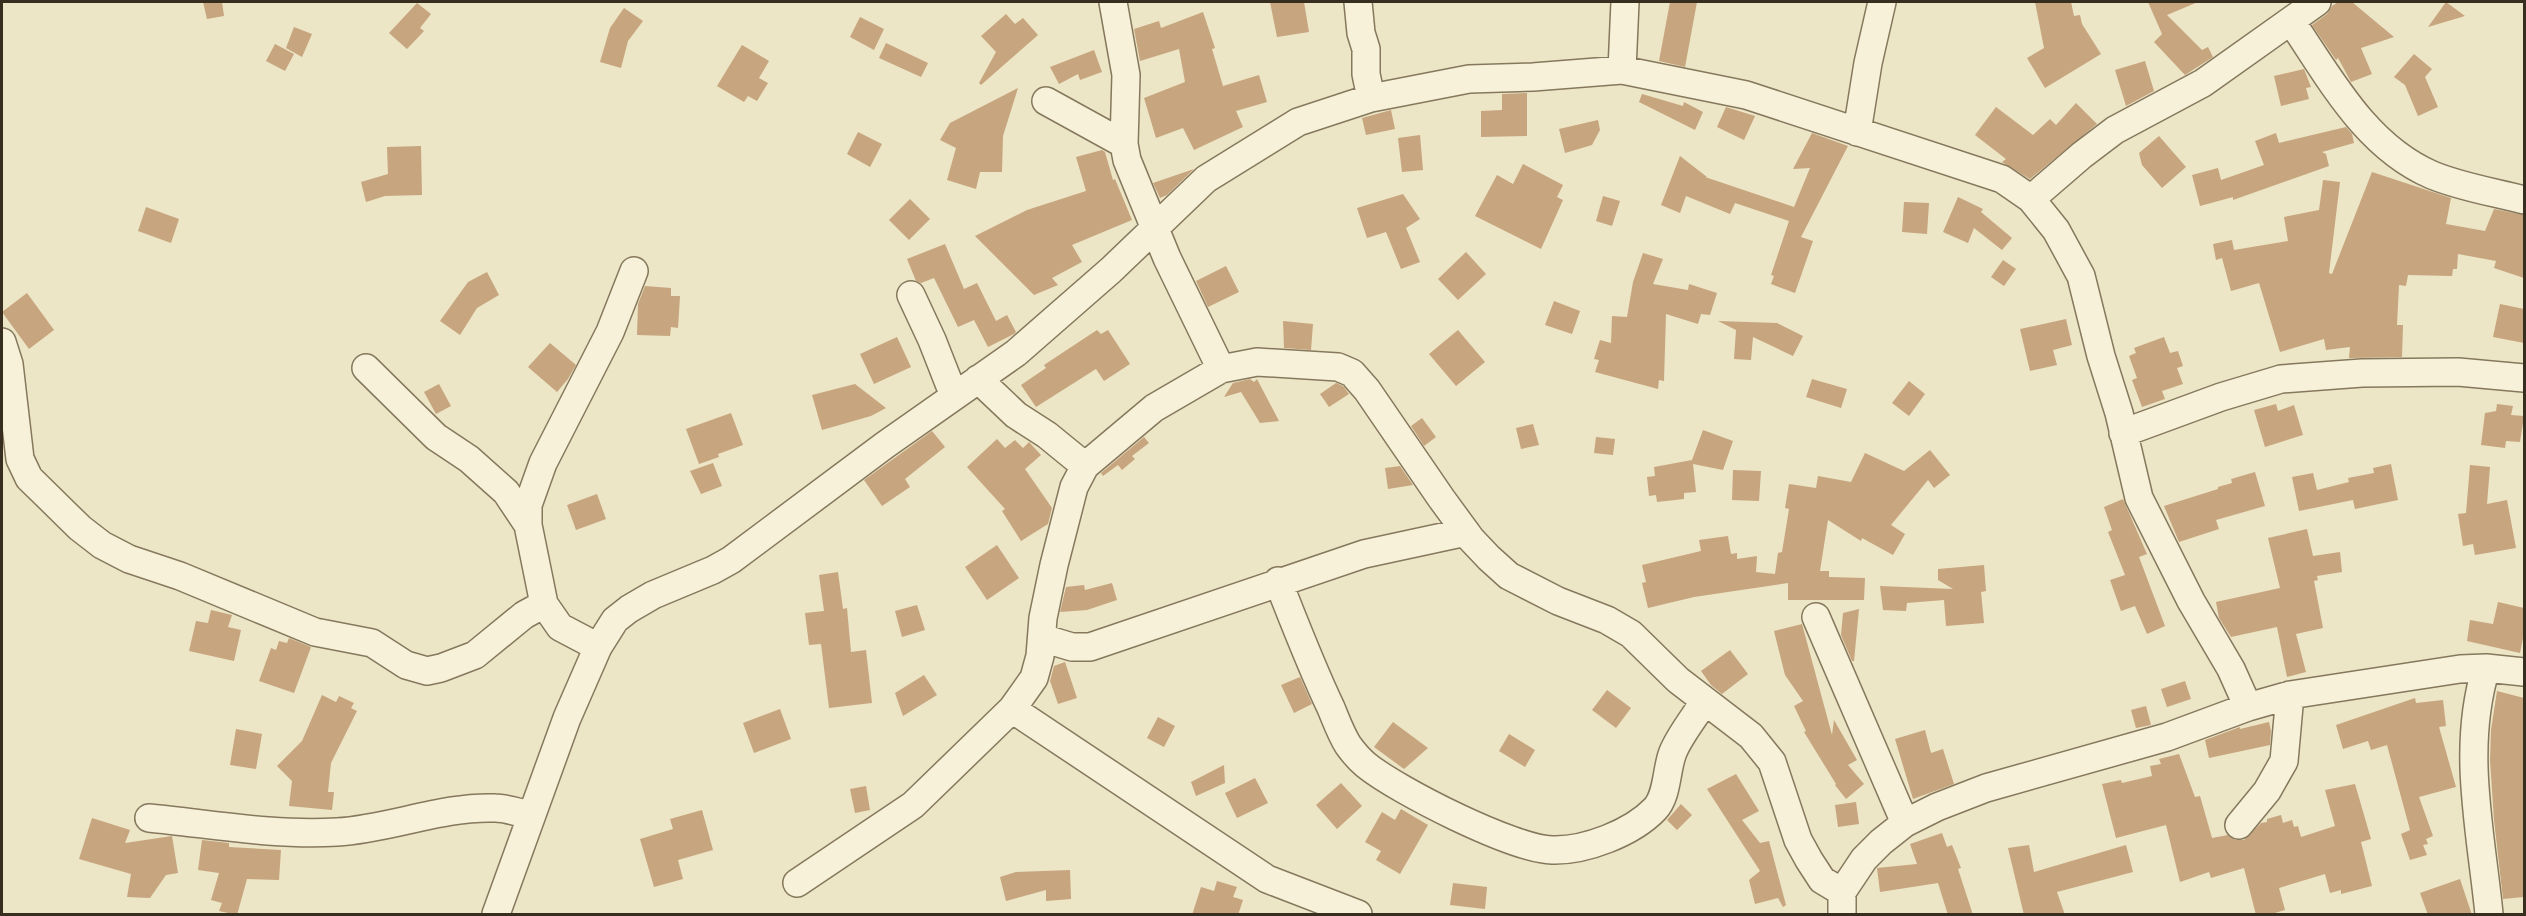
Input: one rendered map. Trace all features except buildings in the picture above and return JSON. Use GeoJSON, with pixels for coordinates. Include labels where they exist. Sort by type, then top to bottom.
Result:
{"type":"FeatureCollection","features":[{"type":"Feature","properties":{"kind":"street"},"geometry":{"type":"LineString","coordinates":[[1113,2],[1126,75],[1124,144],[1138,190],[1221,369]]}},
{"type":"Feature","properties":{"kind":"street"},"geometry":{"type":"LineString","coordinates":[[1358,2],[1371,98]]}},
{"type":"Feature","properties":{"kind":"street"},"geometry":{"type":"LineString","coordinates":[[1622,70],[1625,2]]}},
{"type":"Feature","properties":{"kind":"street"},"geometry":{"type":"LineString","coordinates":[[1857,132],[1868,63],[1882,2]]}},
{"type":"Feature","properties":{"kind":"street"},"geometry":{"type":"LineString","coordinates":[[2031,199],[2115,130],[2203,82],[2317,2]]}},
{"type":"Feature","properties":{"kind":"street"},"geometry":{"type":"LineString","coordinates":[[2291,21],[2339,91],[2378,141],[2430,174],[2464,186],[2524,200]]}},
{"type":"Feature","properties":{"kind":"street"},"geometry":{"type":"LineString","coordinates":[[496,915],[567,718],[598,646],[615,621],[629,609],[653,595],[731,560],[876,451],[1016,353],[1206,180],[1265,142],[1298,122],[1371,98],[1469,79],[1622,70],[1746,95],[2002,179],[2031,199],[2056,230],[2081,276],[2139,498],[2191,601],[2231,669],[2248,707]]}},
{"type":"Feature","properties":{"kind":"street"},"geometry":{"type":"LineString","coordinates":[[1046,101],[1124,144]]}},
{"type":"Feature","properties":{"kind":"street"},"geometry":{"type":"LineString","coordinates":[[598,646],[560,627],[544,604],[528,525],[528,505],[543,463],[610,332],[634,271]]}},
{"type":"Feature","properties":{"kind":"street"},"geometry":{"type":"LineString","coordinates":[[911,295],[954,396]]}},
{"type":"Feature","properties":{"kind":"street"},"geometry":{"type":"LineString","coordinates":[[2,342],[9,364],[20,459],[29,478],[80,528],[102,545],[129,559],[180,576],[315,632],[372,643],[406,665],[426,671],[475,655],[524,615],[544,604]]}},
{"type":"Feature","properties":{"kind":"street"},"geometry":{"type":"LineString","coordinates":[[796,883],[913,805],[1012,709],[1034,678],[1040,656],[1054,565],[1074,487],[1085,466],[1154,408],[1221,369],[1257,362],[1338,367],[1352,374],[1381,409],[1409,453],[1466,532],[1489,558],[1509,576],[1558,601],[1606,620],[1631,634],[1704,702],[1751,735],[1772,762],[1798,840],[1822,880],[1842,904],[1864,860],[1881,842],[1905,823],[1937,807],[1986,788],[2167,736],[2248,707],[2290,695],[2460,669],[2486,668],[2524,672]]}},
{"type":"Feature","properties":{"kind":"street"},"geometry":{"type":"LineString","coordinates":[[366,368],[436,437],[469,459],[507,492],[528,525]]}},
{"type":"Feature","properties":{"kind":"street"},"geometry":{"type":"LineString","coordinates":[[2123,433],[2221,397],[2281,380],[2362,373],[2448,372],[2524,378]]}},
{"type":"Feature","properties":{"kind":"street"},"geometry":{"type":"LineString","coordinates":[[978,379],[1016,415],[1047,435],[1085,466]]}},
{"type":"Feature","properties":{"kind":"street"},"geometry":{"type":"LineString","coordinates":[[1042,638],[1072,647],[1090,647],[1278,581],[1364,554],[1466,532]]}},
{"type":"Feature","properties":{"kind":"street"},"geometry":{"type":"LineString","coordinates":[[1278,581],[1319,682],[1348,744],[1365,765],[1462,819],[1531,847],[1569,849],[1586,845],[1620,832],[1647,816],[1658,806],[1673,751],[1704,702]]}},
{"type":"Feature","properties":{"kind":"street"},"geometry":{"type":"LineString","coordinates":[[1816,617],[1905,823]]}},
{"type":"Feature","properties":{"kind":"street"},"geometry":{"type":"LineString","coordinates":[[2486,668],[2479,691],[2473,729],[2473,766],[2489,915]]}},
{"type":"Feature","properties":{"kind":"street"},"geometry":{"type":"LineString","coordinates":[[2239,825],[2267,791],[2284,761],[2290,695]]}},
{"type":"Feature","properties":{"kind":"street"},"geometry":{"type":"LineString","coordinates":[[1012,709],[1267,879],[1358,915]]}},
{"type":"Feature","properties":{"kind":"street"},"geometry":{"type":"LineString","coordinates":[[149,818],[291,832],[335,832],[367,829],[447,812],[475,809],[497,808],[531,815]]}}]}
